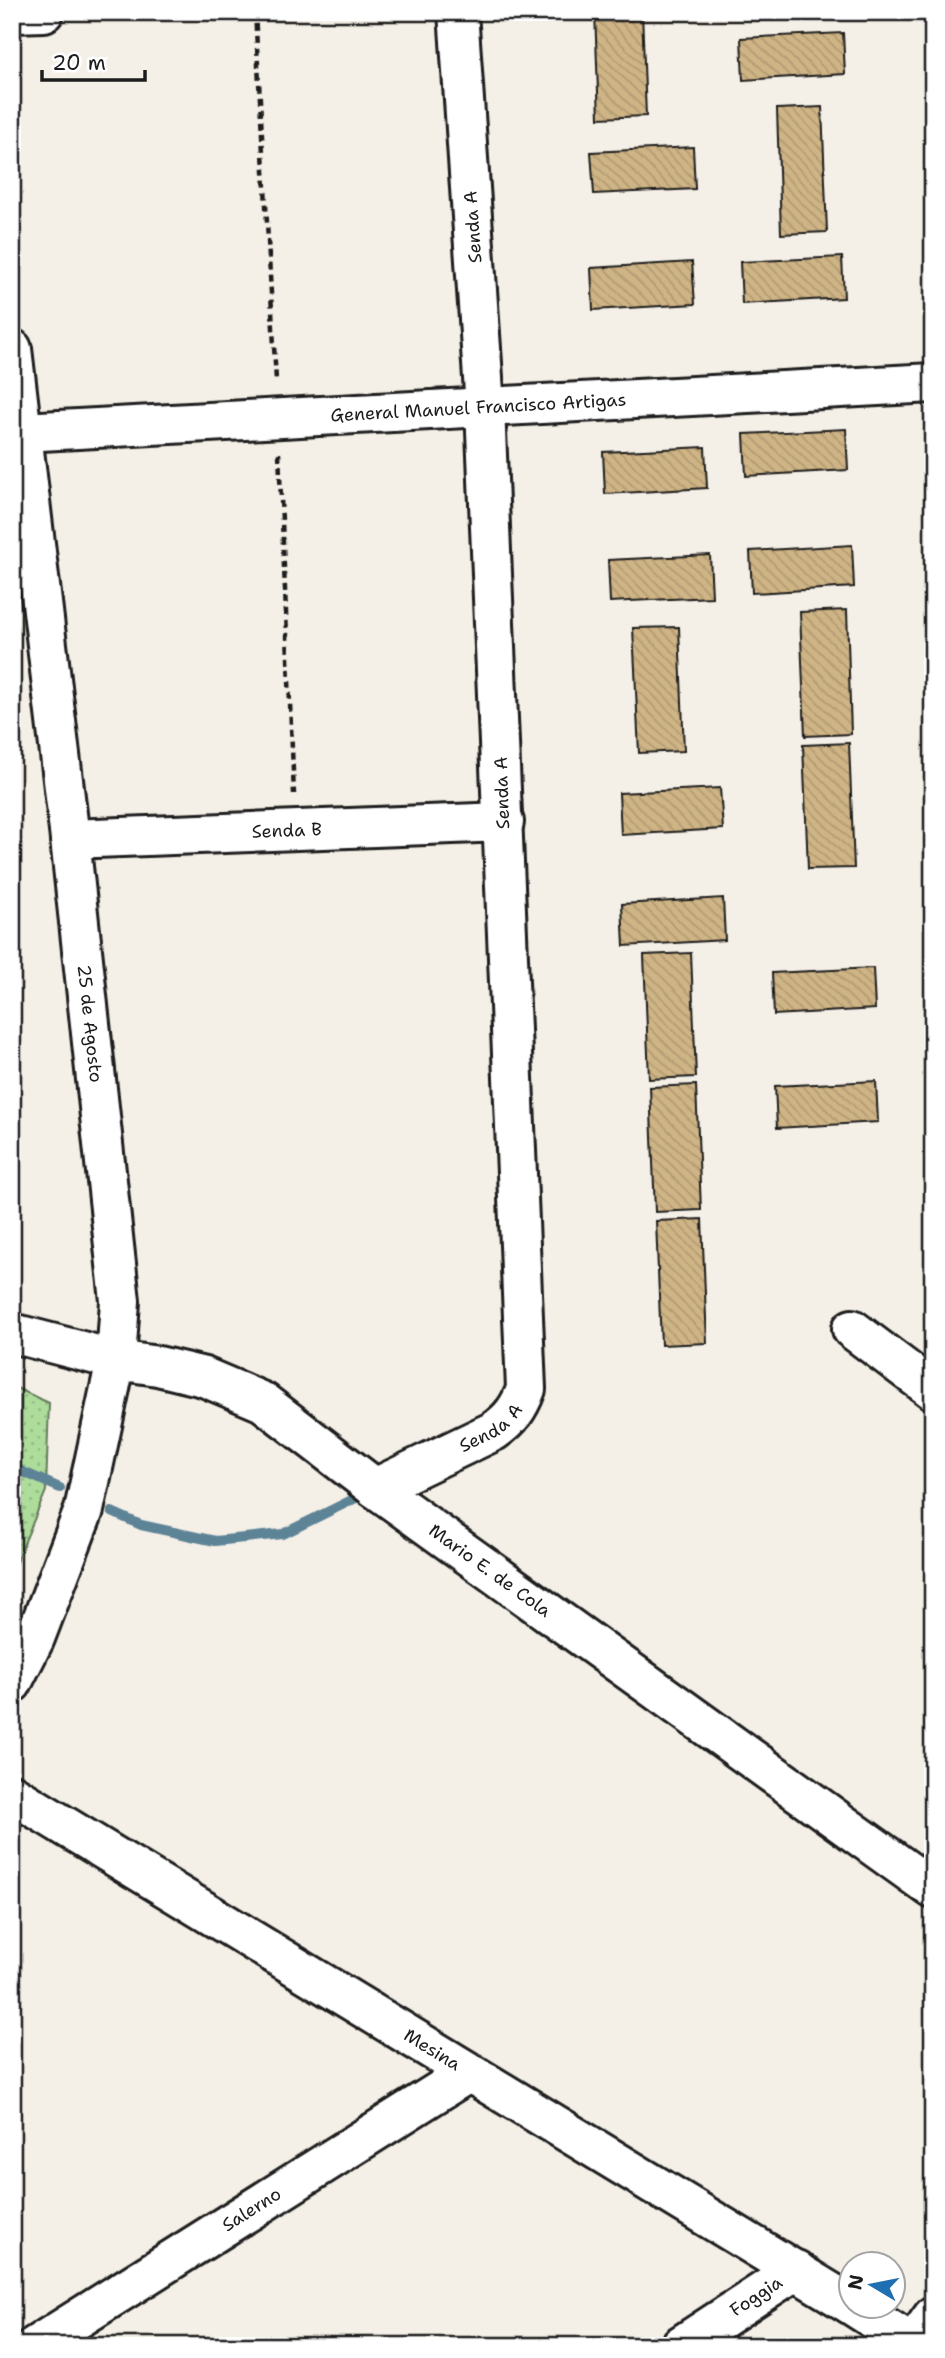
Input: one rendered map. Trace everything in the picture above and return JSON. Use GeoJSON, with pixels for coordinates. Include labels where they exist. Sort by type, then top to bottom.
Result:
{"type":"FeatureCollection","features":[{"type":"Feature","properties":{"kind":"street"},"geometry":{"type":"LineString","coordinates":[[12,13],[44,12]]}},
{"type":"Feature","properties":{"kind":"street","name":"Senda A"},"geometry":{"type":"LineString","coordinates":[[375,1488],[494,1431],[510,1419],[521,1403],[526,1389],[485,407],[458,12]]}},
{"type":"Feature","properties":{"kind":"street","name":"25 de Agosto"},"geometry":{"type":"LineString","coordinates":[[12,349],[70,839],[120,1301],[116,1360],[84,1510],[35,1638],[12,1684]]}},
{"type":"Feature","properties":{"kind":"street","name":"General Manuel Francisco Artigas"},"geometry":{"type":"LineString","coordinates":[[22,432],[933,383]]}},
{"type":"Feature","properties":{"kind":"street","name":"Senda B"},"geometry":{"type":"LineString","coordinates":[[70,839],[504,822]]}},
{"type":"Feature","properties":{"kind":"street"},"geometry":{"type":"LineString","coordinates":[[852,1329],[933,1390]]}},
{"type":"Feature","properties":{"kind":"street","name":"Mario E. de Cola"},"geometry":{"type":"LineString","coordinates":[[12,1333],[116,1360],[204,1377],[263,1402],[375,1488],[933,1889]]}},
{"type":"Feature","properties":{"kind":"street","name":"Mesina"},"geometry":{"type":"LineString","coordinates":[[14,1799],[836,2295]]}},
{"type":"Feature","properties":{"kind":"street","name":"Salerno"},"geometry":{"type":"LineString","coordinates":[[35,2346],[468,2073]]}},
{"type":"Feature","properties":{"kind":"street","name":"Foggia"},"geometry":{"type":"LineString","coordinates":[[680,2346],[796,2270]]}},
{"type":"Feature","properties":{"kind":"street","name":"Mesina"},"geometry":{"type":"LineString","coordinates":[[886,2320],[920,2335]]}},
{"type":"Feature","properties":{"kind":"green space"},"geometry":{"type":"Polygon","coordinates":[[[12,1386],[49,1403],[46,1491],[12,1572],[12,1386]]]}},
{"type":"Feature","properties":{"kind":"building"},"geometry":{"type":"Polygon","coordinates":[[[595,12],[642,12],[646,116],[599,118],[595,12]]]}},
{"type":"Feature","properties":{"kind":"building"},"geometry":{"type":"Polygon","coordinates":[[[843,33],[845,74],[743,80],[741,38],[843,33]]]}},
{"type":"Feature","properties":{"kind":"building"},"geometry":{"type":"Polygon","coordinates":[[[822,107],[827,232],[781,234],[777,109],[822,107]]]}},
{"type":"Feature","properties":{"kind":"building"},"geometry":{"type":"Polygon","coordinates":[[[693,147],[695,189],[594,194],[591,152],[693,147]]]}},
{"type":"Feature","properties":{"kind":"building"},"geometry":{"type":"Polygon","coordinates":[[[842,257],[844,298],[742,304],[740,262],[842,257]]]}},
{"type":"Feature","properties":{"kind":"building"},"geometry":{"type":"Polygon","coordinates":[[[692,262],[695,304],[593,310],[591,268],[692,262]]]}},
{"type":"Feature","properties":{"kind":"building"},"geometry":{"type":"Polygon","coordinates":[[[846,429],[848,470],[746,476],[744,434],[846,429]]]}},
{"type":"Feature","properties":{"kind":"building"},"geometry":{"type":"Polygon","coordinates":[[[705,447],[707,488],[605,494],[603,452],[705,447]]]}},
{"type":"Feature","properties":{"kind":"building"},"geometry":{"type":"Polygon","coordinates":[[[852,545],[854,587],[752,593],[750,551],[852,545]]]}},
{"type":"Feature","properties":{"kind":"building"},"geometry":{"type":"Polygon","coordinates":[[[710,555],[712,597],[610,602],[608,560],[710,555]]]}},
{"type":"Feature","properties":{"kind":"building"},"geometry":{"type":"Polygon","coordinates":[[[847,610],[851,734],[805,736],[800,612],[847,610]]]}},
{"type":"Feature","properties":{"kind":"building"},"geometry":{"type":"Polygon","coordinates":[[[679,627],[684,751],[639,753],[633,628],[679,627]]]}},
{"type":"Feature","properties":{"kind":"building"},"geometry":{"type":"Polygon","coordinates":[[[849,743],[854,868],[808,869],[803,745],[849,743]]]}},
{"type":"Feature","properties":{"kind":"building"},"geometry":{"type":"Polygon","coordinates":[[[720,788],[723,829],[621,835],[619,793],[720,788]]]}},
{"type":"Feature","properties":{"kind":"building"},"geometry":{"type":"Polygon","coordinates":[[[723,898],[725,940],[624,946],[622,904],[723,898]]]}},
{"type":"Feature","properties":{"kind":"building"},"geometry":{"type":"Polygon","coordinates":[[[691,953],[696,1077],[649,1079],[644,955],[691,953]]]}},
{"type":"Feature","properties":{"kind":"building"},"geometry":{"type":"Polygon","coordinates":[[[873,968],[875,1009],[774,1015],[772,973],[873,968]]]}},
{"type":"Feature","properties":{"kind":"building"},"geometry":{"type":"Polygon","coordinates":[[[876,1081],[878,1122],[777,1128],[775,1086],[876,1081]]]}},
{"type":"Feature","properties":{"kind":"building"},"geometry":{"type":"Polygon","coordinates":[[[696,1085],[701,1210],[655,1212],[650,1087],[696,1085]]]}},
{"type":"Feature","properties":{"kind":"building"},"geometry":{"type":"Polygon","coordinates":[[[702,1219],[707,1343],[661,1345],[656,1221],[702,1219]]]}},
{"type":"Feature","properties":{"kind":"waterway"},"geometry":{"type":"LineString","coordinates":[[12,1467],[60,1488]]}},
{"type":"Feature","properties":{"kind":"waterway"},"geometry":{"type":"LineString","coordinates":[[112,1512],[141,1525],[215,1541],[283,1534],[366,1493]]}}]}
